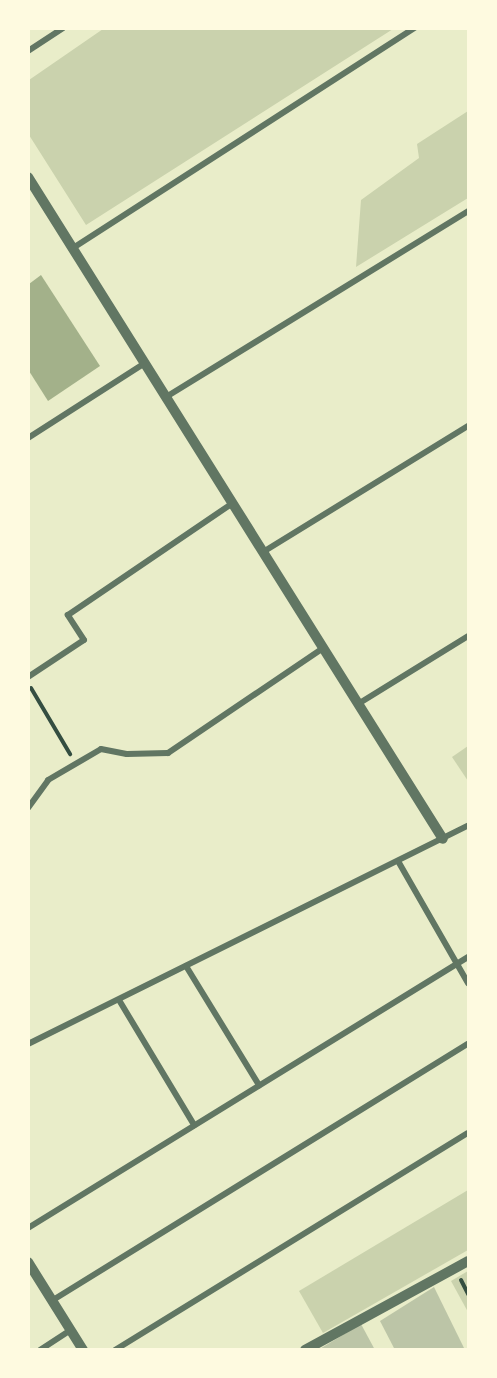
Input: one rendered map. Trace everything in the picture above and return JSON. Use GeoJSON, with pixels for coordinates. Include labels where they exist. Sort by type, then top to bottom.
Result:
{"type":"FeatureCollection","features":[{"type":"Feature","properties":{"kind":"street"},"geometry":{"type":"LineString","coordinates":[[28,51],[63,28]]}},
{"type":"Feature","properties":{"kind":"street"},"geometry":{"type":"LineString","coordinates":[[73,248],[415,28]]}},
{"type":"Feature","properties":{"kind":"street"},"geometry":{"type":"LineString","coordinates":[[28,177],[443,839]]}},
{"type":"Feature","properties":{"kind":"street"},"geometry":{"type":"LineString","coordinates":[[166,397],[468,211]]}},
{"type":"Feature","properties":{"kind":"street"},"geometry":{"type":"LineString","coordinates":[[28,438],[145,363]]}},
{"type":"Feature","properties":{"kind":"street"},"geometry":{"type":"LineString","coordinates":[[263,552],[468,426]]}},
{"type":"Feature","properties":{"kind":"street"},"geometry":{"type":"LineString","coordinates":[[28,677],[84,640],[68,615],[233,503]]}},
{"type":"Feature","properties":{"kind":"street"},"geometry":{"type":"LineString","coordinates":[[358,704],[468,636]]}},
{"type":"Feature","properties":{"kind":"street"},"geometry":{"type":"LineString","coordinates":[[28,808],[48,780],[101,749],[127,754],[168,753],[323,648]]}},
{"type":"Feature","properties":{"kind":"street"},"geometry":{"type":"LineString","coordinates":[[28,1044],[468,826]]}},
{"type":"Feature","properties":{"kind":"street"},"geometry":{"type":"LineString","coordinates":[[398,861],[468,983]]}},
{"type":"Feature","properties":{"kind":"street"},"geometry":{"type":"LineString","coordinates":[[28,1228],[468,957]]}},
{"type":"Feature","properties":{"kind":"street"},"geometry":{"type":"LineString","coordinates":[[186,966],[259,1085]]}},
{"type":"Feature","properties":{"kind":"street"},"geometry":{"type":"LineString","coordinates":[[119,999],[194,1125]]}},
{"type":"Feature","properties":{"kind":"street"},"geometry":{"type":"LineString","coordinates":[[52,1300],[468,1044]]}},
{"type":"Feature","properties":{"kind":"street"},"geometry":{"type":"LineString","coordinates":[[115,1350],[468,1133]]}},
{"type":"Feature","properties":{"kind":"street"},"geometry":{"type":"LineString","coordinates":[[305,1350],[468,1261]]}},
{"type":"Feature","properties":{"kind":"street"},"geometry":{"type":"LineString","coordinates":[[28,1262],[83,1350]]}},
{"type":"Feature","properties":{"kind":"street"},"geometry":{"type":"LineString","coordinates":[[40,1350],[71,1330]]}},
{"type":"Feature","properties":{"kind":"path"},"geometry":{"type":"LineString","coordinates":[[28,685],[75,763]]}},
{"type":"Feature","properties":{"kind":"shaded area"},"geometry":{"type":"Polygon","coordinates":[[[103,29],[393,29],[86,225],[29,135],[29,80],[103,29]]]}},
{"type":"Feature","properties":{"kind":"shaded area"},"geometry":{"type":"Polygon","coordinates":[[[468,111],[468,198],[356,267],[361,200],[419,158],[417,144],[468,111]]]}},
{"type":"Feature","properties":{"kind":"shaded area"},"geometry":{"type":"Polygon","coordinates":[[[41,275],[100,366],[48,401],[29,371],[29,284],[41,275]]]}},
{"type":"Feature","properties":{"kind":"shaded area"},"geometry":{"type":"Polygon","coordinates":[[[468,746],[468,781],[452,757],[468,746]]]}},
{"type":"Feature","properties":{"kind":"shaded area"},"geometry":{"type":"Polygon","coordinates":[[[468,1190],[468,1250],[323,1333],[299,1291],[468,1190]]]}},
{"type":"Feature","properties":{"kind":"shaded area"},"geometry":{"type":"Polygon","coordinates":[[[468,1271],[468,1312],[451,1281],[468,1271]]]}},
{"type":"Feature","properties":{"kind":"building"},"geometry":{"type":"Polygon","coordinates":[[[434,1287],[465,1350],[395,1350],[380,1321],[434,1287]]]}},
{"type":"Feature","properties":{"kind":"building"},"geometry":{"type":"Polygon","coordinates":[[[361,1324],[375,1350],[318,1350],[361,1324]]]}}]}
